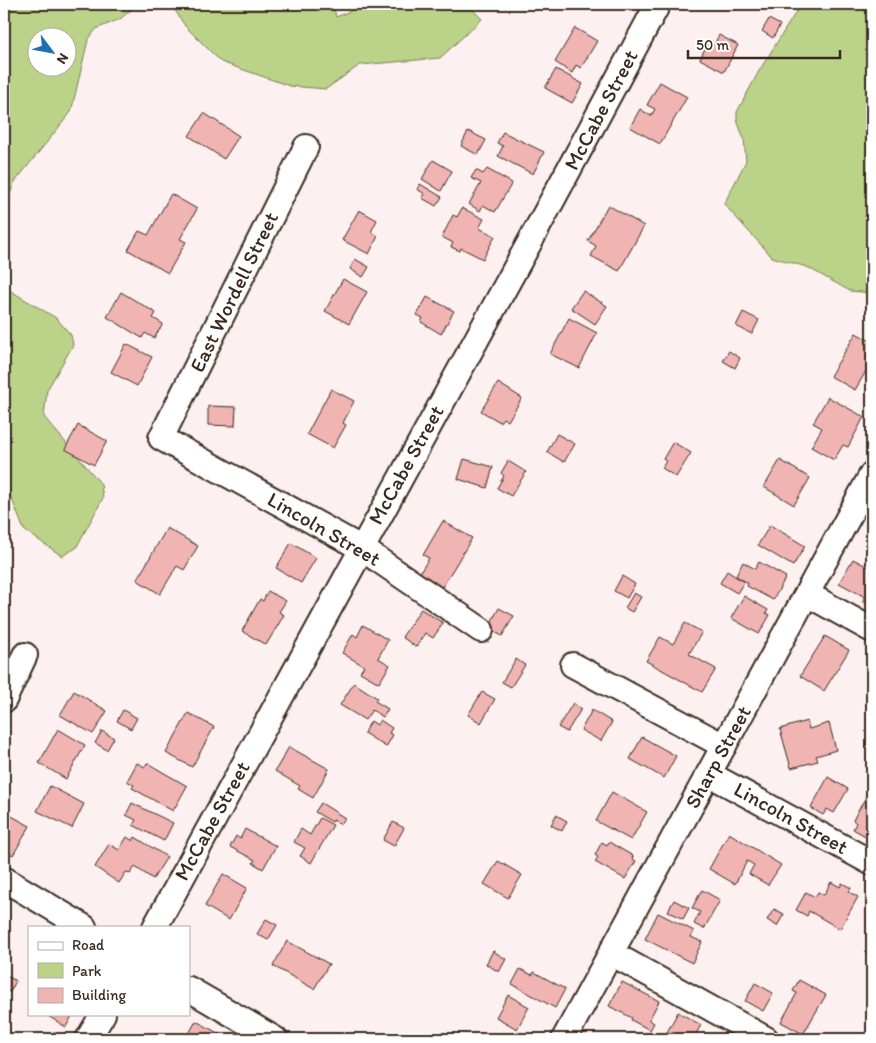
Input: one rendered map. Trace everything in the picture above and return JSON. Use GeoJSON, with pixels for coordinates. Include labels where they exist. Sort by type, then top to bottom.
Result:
{"type":"FeatureCollection","features":[{"type":"Feature","properties":{"kind":"street","name":"McCabe Street"},"geometry":{"type":"LineString","coordinates":[[156,926],[658,4]]}},
{"type":"Feature","properties":{"kind":"street","name":"East Wordell Street"},"geometry":{"type":"LineString","coordinates":[[161,438],[306,146]]}},
{"type":"Feature","properties":{"kind":"street","name":"Lincoln Street"},"geometry":{"type":"LineString","coordinates":[[161,438],[361,548],[481,630]]}},
{"type":"Feature","properties":{"kind":"street","name":"Sharp Street"},"geometry":{"type":"LineString","coordinates":[[564,1039],[872,474]]}},
{"type":"Feature","properties":{"kind":"street"},"geometry":{"type":"LineString","coordinates":[[807,594],[872,630]]}},
{"type":"Feature","properties":{"kind":"street"},"geometry":{"type":"LineString","coordinates":[[4,700],[25,655]]}},
{"type":"Feature","properties":{"kind":"street"},"geometry":{"type":"LineString","coordinates":[[572,665],[724,746]]}},
{"type":"Feature","properties":{"kind":"street","name":"Lincoln Street"},"geometry":{"type":"LineString","coordinates":[[709,774],[872,863]]}},
{"type":"Feature","properties":{"kind":"street"},"geometry":{"type":"LineString","coordinates":[[4,879],[82,926]]}},
{"type":"Feature","properties":{"kind":"street"},"geometry":{"type":"LineString","coordinates":[[611,952],[766,1039]]}},
{"type":"Feature","properties":{"kind":"street"},"geometry":{"type":"LineString","coordinates":[[190,990],[275,1039]]}},
{"type":"Feature","properties":{"kind":"street"},"geometry":{"type":"LineString","coordinates":[[88,1039],[102,1016]]}},
{"type":"Feature","properties":{"kind":"green space"},"geometry":{"type":"Polygon","coordinates":[[[4,4],[138,4],[120,19],[96,29],[88,40],[71,112],[14,183],[4,211],[4,4]]]}},
{"type":"Feature","properties":{"kind":"green space"},"geometry":{"type":"Polygon","coordinates":[[[171,4],[333,4],[336,17],[367,4],[467,4],[482,19],[440,58],[360,65],[326,89],[290,86],[221,62],[185,26],[171,4]]]}},
{"type":"Feature","properties":{"kind":"green space"},"geometry":{"type":"Polygon","coordinates":[[[801,4],[872,4],[872,293],[850,291],[807,267],[772,257],[724,204],[746,161],[744,139],[737,120],[737,112],[759,71],[801,4]]]}},
{"type":"Feature","properties":{"kind":"green space"},"geometry":{"type":"Polygon","coordinates":[[[4,287],[56,318],[71,335],[73,345],[47,390],[44,417],[101,484],[103,498],[76,548],[62,556],[24,530],[4,479],[4,287]]]}},
{"type":"Feature","properties":{"kind":"building"},"geometry":{"type":"Polygon","coordinates":[[[769,19],[780,25],[773,38],[762,31],[769,19]]]}},
{"type":"Feature","properties":{"kind":"building"},"geometry":{"type":"Polygon","coordinates":[[[575,28],[597,41],[581,68],[576,65],[572,73],[555,62],[575,28]]]}},
{"type":"Feature","properties":{"kind":"building"},"geometry":{"type":"Polygon","coordinates":[[[719,35],[738,45],[724,72],[700,59],[708,42],[714,45],[719,35]]]}},
{"type":"Feature","properties":{"kind":"building"},"geometry":{"type":"Polygon","coordinates":[[[556,69],[583,84],[572,103],[545,88],[556,69]]]}},
{"type":"Feature","properties":{"kind":"building"},"geometry":{"type":"Polygon","coordinates":[[[660,82],[687,97],[660,144],[630,127],[640,109],[651,116],[655,109],[647,105],[660,82]]]}},
{"type":"Feature","properties":{"kind":"building"},"geometry":{"type":"Polygon","coordinates":[[[204,113],[239,136],[224,159],[189,136],[204,113]]]}},
{"type":"Feature","properties":{"kind":"building"},"geometry":{"type":"Polygon","coordinates":[[[468,131],[486,140],[478,155],[461,146],[468,131]]]}},
{"type":"Feature","properties":{"kind":"building"},"geometry":{"type":"Polygon","coordinates":[[[503,132],[544,152],[533,174],[498,156],[503,146],[497,143],[503,132]]]}},
{"type":"Feature","properties":{"kind":"building"},"geometry":{"type":"Polygon","coordinates":[[[433,160],[452,171],[441,191],[422,179],[433,160]]]}},
{"type":"Feature","properties":{"kind":"building"},"geometry":{"type":"Polygon","coordinates":[[[487,169],[512,183],[495,212],[483,205],[480,211],[469,204],[481,183],[471,178],[476,170],[483,174],[487,169]]]}},
{"type":"Feature","properties":{"kind":"building"},"geometry":{"type":"Polygon","coordinates":[[[420,184],[442,197],[436,206],[422,198],[425,194],[417,189],[420,184]]]}},
{"type":"Feature","properties":{"kind":"building"},"geometry":{"type":"Polygon","coordinates":[[[171,194],[197,209],[180,239],[186,242],[168,273],[128,250],[139,231],[148,235],[171,194]]]}},
{"type":"Feature","properties":{"kind":"building"},"geometry":{"type":"Polygon","coordinates":[[[608,205],[644,226],[619,271],[591,256],[596,246],[588,241],[608,205]]]}},
{"type":"Feature","properties":{"kind":"building"},"geometry":{"type":"Polygon","coordinates":[[[462,208],[484,219],[479,228],[495,236],[483,259],[461,248],[460,251],[451,247],[453,243],[442,237],[453,215],[457,217],[462,208]]]}},
{"type":"Feature","properties":{"kind":"building"},"geometry":{"type":"Polygon","coordinates":[[[359,210],[377,220],[371,232],[378,236],[369,254],[342,240],[359,210]]]}},
{"type":"Feature","properties":{"kind":"building"},"geometry":{"type":"Polygon","coordinates":[[[355,259],[369,267],[363,277],[350,269],[355,259]]]}},
{"type":"Feature","properties":{"kind":"building"},"geometry":{"type":"Polygon","coordinates":[[[343,279],[367,292],[349,324],[325,311],[343,279]]]}},
{"type":"Feature","properties":{"kind":"building"},"geometry":{"type":"Polygon","coordinates":[[[583,291],[607,306],[595,324],[571,308],[583,291]]]}},
{"type":"Feature","properties":{"kind":"building"},"geometry":{"type":"Polygon","coordinates":[[[121,292],[156,313],[153,318],[163,324],[154,338],[145,333],[142,338],[107,317],[121,292]]]}},
{"type":"Feature","properties":{"kind":"building"},"geometry":{"type":"Polygon","coordinates":[[[427,297],[454,311],[441,334],[421,322],[423,318],[417,315],[427,297]]]}},
{"type":"Feature","properties":{"kind":"building"},"geometry":{"type":"Polygon","coordinates":[[[743,312],[759,320],[752,334],[736,326],[743,312]]]}},
{"type":"Feature","properties":{"kind":"building"},"geometry":{"type":"Polygon","coordinates":[[[569,318],[597,333],[579,368],[550,354],[569,318]]]}},
{"type":"Feature","properties":{"kind":"building"},"geometry":{"type":"Polygon","coordinates":[[[856,333],[872,342],[872,361],[855,390],[830,376],[856,333]]]}},
{"type":"Feature","properties":{"kind":"building"},"geometry":{"type":"Polygon","coordinates":[[[126,344],[152,357],[137,386],[111,372],[126,344]]]}},
{"type":"Feature","properties":{"kind":"building"},"geometry":{"type":"Polygon","coordinates":[[[729,351],[740,358],[735,368],[723,361],[729,351]]]}},
{"type":"Feature","properties":{"kind":"building"},"geometry":{"type":"Polygon","coordinates":[[[498,383],[522,398],[508,421],[503,418],[500,422],[481,411],[498,383]]]}},
{"type":"Feature","properties":{"kind":"building"},"geometry":{"type":"Polygon","coordinates":[[[331,389],[354,401],[343,423],[346,425],[333,448],[307,434],[331,389]]]}},
{"type":"Feature","properties":{"kind":"building"},"geometry":{"type":"Polygon","coordinates":[[[828,397],[864,417],[848,447],[843,445],[834,460],[811,447],[822,428],[813,423],[828,397]]]}},
{"type":"Feature","properties":{"kind":"building"},"geometry":{"type":"Polygon","coordinates":[[[208,406],[236,407],[235,426],[208,425],[208,406]]]}},
{"type":"Feature","properties":{"kind":"building"},"geometry":{"type":"Polygon","coordinates":[[[78,425],[107,441],[94,465],[65,449],[78,425]]]}},
{"type":"Feature","properties":{"kind":"building"},"geometry":{"type":"Polygon","coordinates":[[[557,434],[575,444],[564,462],[547,452],[557,434]]]}},
{"type":"Feature","properties":{"kind":"building"},"geometry":{"type":"Polygon","coordinates":[[[673,442],[691,453],[676,477],[662,468],[666,461],[663,459],[673,442]]]}},
{"type":"Feature","properties":{"kind":"building"},"geometry":{"type":"Polygon","coordinates":[[[464,459],[493,467],[487,488],[458,479],[464,459]]]}},
{"type":"Feature","properties":{"kind":"building"},"geometry":{"type":"Polygon","coordinates":[[[780,460],[810,478],[794,505],[764,487],[780,460]]]}},
{"type":"Feature","properties":{"kind":"building"},"geometry":{"type":"Polygon","coordinates":[[[508,461],[526,472],[511,496],[497,488],[504,476],[501,473],[508,461]]]}},
{"type":"Feature","properties":{"kind":"building"},"geometry":{"type":"Polygon","coordinates":[[[443,521],[472,538],[441,589],[418,576],[429,558],[423,555],[443,521]]]}},
{"type":"Feature","properties":{"kind":"building"},"geometry":{"type":"Polygon","coordinates":[[[770,525],[805,546],[793,566],[758,545],[770,525]]]}},
{"type":"Feature","properties":{"kind":"building"},"geometry":{"type":"Polygon","coordinates":[[[167,528],[198,546],[184,570],[177,566],[160,594],[137,580],[167,528]]]}},
{"type":"Feature","properties":{"kind":"building"},"geometry":{"type":"Polygon","coordinates":[[[291,543],[316,558],[301,583],[276,568],[291,543]]]}},
{"type":"Feature","properties":{"kind":"building"},"geometry":{"type":"Polygon","coordinates":[[[853,559],[872,569],[872,606],[862,601],[865,597],[839,583],[853,559]]]}},
{"type":"Feature","properties":{"kind":"building"},"geometry":{"type":"Polygon","coordinates":[[[743,562],[755,569],[759,562],[786,577],[773,600],[747,586],[748,583],[736,576],[743,562]]]}},
{"type":"Feature","properties":{"kind":"building"},"geometry":{"type":"Polygon","coordinates":[[[727,571],[744,582],[737,593],[720,583],[727,571]]]}},
{"type":"Feature","properties":{"kind":"building"},"geometry":{"type":"Polygon","coordinates":[[[622,576],[635,584],[627,598],[614,591],[622,576]]]}},
{"type":"Feature","properties":{"kind":"building"},"geometry":{"type":"Polygon","coordinates":[[[268,591],[286,601],[279,612],[284,615],[266,645],[242,631],[260,599],[263,601],[268,591]]]}},
{"type":"Feature","properties":{"kind":"building"},"geometry":{"type":"Polygon","coordinates":[[[634,593],[641,597],[632,612],[625,608],[634,593]]]}},
{"type":"Feature","properties":{"kind":"building"},"geometry":{"type":"Polygon","coordinates":[[[744,596],[768,610],[766,613],[770,615],[759,634],[731,618],[744,596]]]}},
{"type":"Feature","properties":{"kind":"building"},"geometry":{"type":"Polygon","coordinates":[[[499,608],[514,616],[502,636],[488,628],[499,608]]]}},
{"type":"Feature","properties":{"kind":"building"},"geometry":{"type":"Polygon","coordinates":[[[421,609],[443,623],[433,638],[425,633],[416,647],[402,637],[421,609]]]}},
{"type":"Feature","properties":{"kind":"building"},"geometry":{"type":"Polygon","coordinates":[[[685,623],[702,632],[689,654],[716,669],[702,692],[646,661],[660,637],[673,644],[685,623]]]}},
{"type":"Feature","properties":{"kind":"building"},"geometry":{"type":"Polygon","coordinates":[[[363,625],[388,640],[378,658],[390,665],[379,683],[360,672],[364,666],[342,653],[353,634],[357,637],[363,625]]]}},
{"type":"Feature","properties":{"kind":"building"},"geometry":{"type":"Polygon","coordinates":[[[825,636],[849,650],[824,691],[800,676],[825,636]]]}},
{"type":"Feature","properties":{"kind":"building"},"geometry":{"type":"Polygon","coordinates":[[[516,659],[525,665],[511,687],[502,682],[516,659]]]}},
{"type":"Feature","properties":{"kind":"building"},"geometry":{"type":"Polygon","coordinates":[[[354,683],[377,698],[375,701],[388,709],[383,717],[372,710],[365,720],[340,705],[354,683]]]}},
{"type":"Feature","properties":{"kind":"building"},"geometry":{"type":"Polygon","coordinates":[[[872,687],[872,700],[867,697],[872,687]]]}},
{"type":"Feature","properties":{"kind":"building"},"geometry":{"type":"Polygon","coordinates":[[[74,691],[107,711],[93,734],[60,715],[74,691]]]}},
{"type":"Feature","properties":{"kind":"building"},"geometry":{"type":"Polygon","coordinates":[[[482,692],[495,699],[481,723],[468,715],[482,692]]]}},
{"type":"Feature","properties":{"kind":"building"},"geometry":{"type":"Polygon","coordinates":[[[573,703],[581,709],[567,732],[558,727],[573,703]]]}},
{"type":"Feature","properties":{"kind":"building"},"geometry":{"type":"Polygon","coordinates":[[[123,710],[137,718],[131,729],[117,721],[123,710]]]}},
{"type":"Feature","properties":{"kind":"building"},"geometry":{"type":"Polygon","coordinates":[[[592,710],[612,722],[601,741],[581,730],[592,710]]]}},
{"type":"Feature","properties":{"kind":"building"},"geometry":{"type":"Polygon","coordinates":[[[188,713],[214,727],[192,767],[166,753],[188,713]]]}},
{"type":"Feature","properties":{"kind":"building"},"geometry":{"type":"Polygon","coordinates":[[[380,720],[392,728],[389,733],[393,735],[386,747],[364,733],[371,721],[377,725],[380,720]]]}},
{"type":"Feature","properties":{"kind":"building"},"geometry":{"type":"Polygon","coordinates":[[[807,721],[809,729],[829,723],[836,750],[816,756],[818,761],[791,768],[780,729],[807,721]]]}},
{"type":"Feature","properties":{"kind":"building"},"geometry":{"type":"Polygon","coordinates":[[[58,729],[85,745],[66,779],[39,763],[58,729]]]}},
{"type":"Feature","properties":{"kind":"building"},"geometry":{"type":"Polygon","coordinates":[[[102,731],[114,738],[107,750],[95,743],[102,731]]]}},
{"type":"Feature","properties":{"kind":"building"},"geometry":{"type":"Polygon","coordinates":[[[642,737],[676,756],[664,778],[630,759],[642,737]]]}},
{"type":"Feature","properties":{"kind":"building"},"geometry":{"type":"Polygon","coordinates":[[[289,747],[329,769],[313,798],[298,789],[300,786],[275,771],[289,747]]]}},
{"type":"Feature","properties":{"kind":"building"},"geometry":{"type":"Polygon","coordinates":[[[137,763],[145,767],[147,763],[187,786],[173,811],[132,788],[134,785],[127,781],[137,763]]]}},
{"type":"Feature","properties":{"kind":"building"},"geometry":{"type":"Polygon","coordinates":[[[828,777],[848,789],[834,813],[827,809],[823,815],[811,808],[828,777]]]}},
{"type":"Feature","properties":{"kind":"building"},"geometry":{"type":"Polygon","coordinates":[[[50,786],[84,804],[72,828],[37,811],[50,786]]]}},
{"type":"Feature","properties":{"kind":"building"},"geometry":{"type":"Polygon","coordinates":[[[612,792],[647,812],[631,840],[596,821],[612,792]]]}},
{"type":"Feature","properties":{"kind":"building"},"geometry":{"type":"Polygon","coordinates":[[[867,795],[872,798],[872,833],[869,838],[853,829],[856,823],[853,820],[867,795]]]}},
{"type":"Feature","properties":{"kind":"building"},"geometry":{"type":"Polygon","coordinates":[[[132,803],[173,823],[164,841],[133,825],[136,820],[126,815],[132,803]]]}},
{"type":"Feature","properties":{"kind":"building"},"geometry":{"type":"Polygon","coordinates":[[[321,803],[345,818],[341,824],[333,820],[332,822],[315,812],[321,803]]]}},
{"type":"Feature","properties":{"kind":"building"},"geometry":{"type":"Polygon","coordinates":[[[4,812],[30,826],[13,855],[4,850],[4,812]]]}},
{"type":"Feature","properties":{"kind":"building"},"geometry":{"type":"Polygon","coordinates":[[[556,815],[567,821],[562,831],[551,825],[556,815]]]}},
{"type":"Feature","properties":{"kind":"building"},"geometry":{"type":"Polygon","coordinates":[[[320,818],[333,825],[311,863],[300,856],[305,848],[294,842],[301,829],[310,835],[320,818]]]}},
{"type":"Feature","properties":{"kind":"building"},"geometry":{"type":"Polygon","coordinates":[[[393,822],[404,828],[394,846],[383,840],[393,822]]]}},
{"type":"Feature","properties":{"kind":"building"},"geometry":{"type":"Polygon","coordinates":[[[245,829],[276,846],[263,869],[253,863],[255,860],[230,847],[236,836],[240,839],[245,829]]]}},
{"type":"Feature","properties":{"kind":"building"},"geometry":{"type":"Polygon","coordinates":[[[729,833],[781,865],[768,885],[749,874],[754,865],[747,861],[735,884],[709,869],[729,833]]]}},
{"type":"Feature","properties":{"kind":"building"},"geometry":{"type":"Polygon","coordinates":[[[127,837],[133,841],[135,837],[167,857],[153,879],[135,867],[130,874],[126,872],[119,883],[95,867],[109,844],[119,850],[127,837]]]}},
{"type":"Feature","properties":{"kind":"building"},"geometry":{"type":"Polygon","coordinates":[[[602,842],[607,845],[609,842],[633,856],[632,859],[636,861],[625,879],[595,862],[598,857],[595,855],[602,842]]]}},
{"type":"Feature","properties":{"kind":"building"},"geometry":{"type":"Polygon","coordinates":[[[498,861],[522,875],[508,898],[484,884],[498,861]]]}},
{"type":"Feature","properties":{"kind":"building"},"geometry":{"type":"Polygon","coordinates":[[[223,874],[247,888],[229,920],[205,906],[223,874]]]}},
{"type":"Feature","properties":{"kind":"building"},"geometry":{"type":"Polygon","coordinates":[[[831,882],[840,887],[842,883],[851,888],[849,892],[858,897],[840,929],[809,911],[807,916],[796,910],[806,892],[815,897],[818,892],[824,895],[831,882]]]}},
{"type":"Feature","properties":{"kind":"building"},"geometry":{"type":"Polygon","coordinates":[[[702,890],[720,900],[704,929],[694,924],[700,912],[692,908],[702,890]]]}},
{"type":"Feature","properties":{"kind":"building"},"geometry":{"type":"Polygon","coordinates":[[[674,900],[689,908],[683,919],[668,911],[674,900]]]}},
{"type":"Feature","properties":{"kind":"building"},"geometry":{"type":"Polygon","coordinates":[[[774,909],[784,914],[777,926],[767,920],[774,909]]]}},
{"type":"Feature","properties":{"kind":"building"},"geometry":{"type":"Polygon","coordinates":[[[658,913],[694,931],[691,937],[702,942],[692,963],[645,939],[658,913]]]}},
{"type":"Feature","properties":{"kind":"building"},"geometry":{"type":"Polygon","coordinates":[[[266,919],[277,925],[268,940],[257,934],[266,919]]]}},
{"type":"Feature","properties":{"kind":"building"},"geometry":{"type":"Polygon","coordinates":[[[287,941],[329,964],[314,989],[273,966],[287,941]]]}},
{"type":"Feature","properties":{"kind":"building"},"geometry":{"type":"Polygon","coordinates":[[[493,951],[506,959],[499,972],[486,964],[493,951]]]}},
{"type":"Feature","properties":{"kind":"building"},"geometry":{"type":"Polygon","coordinates":[[[4,953],[8,955],[4,964],[4,953]]]}},
{"type":"Feature","properties":{"kind":"building"},"geometry":{"type":"Polygon","coordinates":[[[520,969],[532,975],[534,972],[565,989],[555,1008],[512,984],[520,969]]]}},
{"type":"Feature","properties":{"kind":"building"},"geometry":{"type":"Polygon","coordinates":[[[7,976],[16,981],[10,992],[4,989],[4,981],[7,976]]]}},
{"type":"Feature","properties":{"kind":"building"},"geometry":{"type":"Polygon","coordinates":[[[799,980],[826,995],[803,1034],[781,1022],[797,993],[793,991],[799,980]]]}},
{"type":"Feature","properties":{"kind":"building"},"geometry":{"type":"Polygon","coordinates":[[[622,982],[659,1001],[649,1020],[654,1023],[650,1030],[609,1006],[622,982]]]}},
{"type":"Feature","properties":{"kind":"building"},"geometry":{"type":"Polygon","coordinates":[[[755,983],[773,993],[763,1011],[745,1001],[755,983]]]}},
{"type":"Feature","properties":{"kind":"building"},"geometry":{"type":"Polygon","coordinates":[[[508,995],[529,1007],[517,1029],[496,1017],[508,995]]]}},
{"type":"Feature","properties":{"kind":"building"},"geometry":{"type":"Polygon","coordinates":[[[678,1012],[701,1025],[693,1039],[676,1039],[666,1034],[678,1012]]]}},
{"type":"Feature","properties":{"kind":"building"},"geometry":{"type":"Polygon","coordinates":[[[48,1016],[72,1016],[66,1027],[48,1016]]]}},
{"type":"Feature","properties":{"kind":"building"},"geometry":{"type":"Polygon","coordinates":[[[196,1021],[227,1038],[230,1033],[241,1039],[186,1039],[196,1021]]]}}]}
